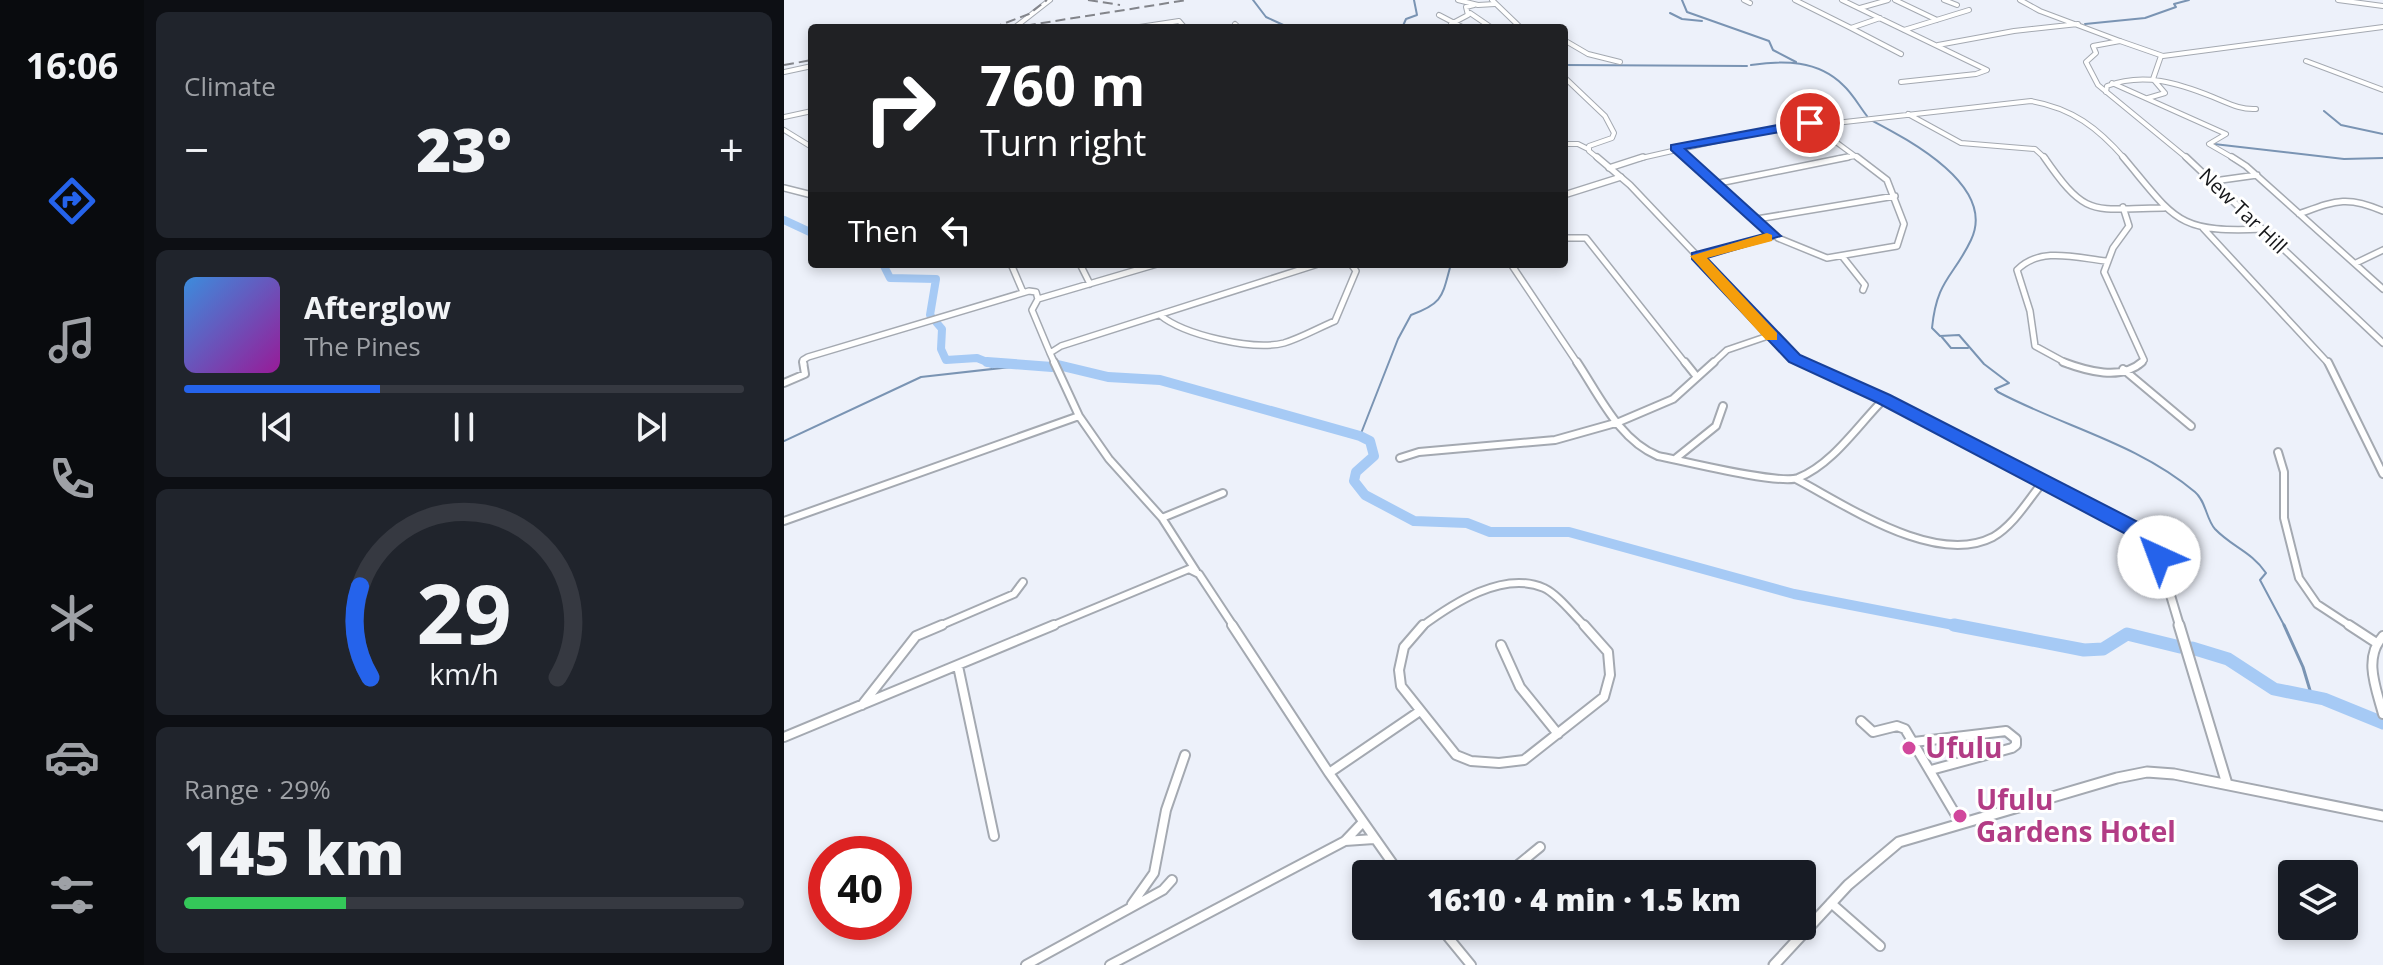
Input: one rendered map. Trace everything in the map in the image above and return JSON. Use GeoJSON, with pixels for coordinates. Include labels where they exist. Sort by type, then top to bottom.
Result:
{"type":"FeatureCollection","features":[{"type":"Feature","properties":{"kind":"street"},"geometry":{"type":"LineString","coordinates":[[1019,24],[1050,0]]}},
{"type":"Feature","properties":{"kind":"street"},"geometry":{"type":"LineString","coordinates":[[1458,0],[1474,5]]}},
{"type":"Feature","properties":{"kind":"street"},"geometry":{"type":"LineString","coordinates":[[1744,0],[1750,3]]}},
{"type":"Feature","properties":{"kind":"street"},"geometry":{"type":"LineString","coordinates":[[1795,0],[1901,54]]}},
{"type":"Feature","properties":{"kind":"street"},"geometry":{"type":"LineString","coordinates":[[1842,0],[1987,70],[1976,74],[1901,82]]}},
{"type":"Feature","properties":{"kind":"street"},"geometry":{"type":"LineString","coordinates":[[1859,8],[1888,0]]}},
{"type":"Feature","properties":{"kind":"street"},"geometry":{"type":"LineString","coordinates":[[1895,0],[1937,20]]}},
{"type":"Feature","properties":{"kind":"street"},"geometry":{"type":"LineString","coordinates":[[1944,0],[1957,5]]}},
{"type":"Feature","properties":{"kind":"street"},"geometry":{"type":"LineString","coordinates":[[2020,0],[2040,11],[2161,56],[2383,27]]}},
{"type":"Feature","properties":{"kind":"street"},"geometry":{"type":"LineString","coordinates":[[2338,0],[2383,6]]}},
{"type":"Feature","properties":{"kind":"street"},"geometry":{"type":"LineString","coordinates":[[1486,24],[1466,7],[1493,2],[1517,24]]}},
{"type":"Feature","properties":{"kind":"street"},"geometry":{"type":"LineString","coordinates":[[1904,30],[1969,10]]}},
{"type":"Feature","properties":{"kind":"street"},"geometry":{"type":"LineString","coordinates":[[1439,15],[1451,24],[1470,13]]}},
{"type":"Feature","properties":{"kind":"street"},"geometry":{"type":"LineString","coordinates":[[1851,28],[1880,18]]}},
{"type":"Feature","properties":{"kind":"street"},"geometry":{"type":"LineString","coordinates":[[1159,24],[1179,21],[1182,24]]}},
{"type":"Feature","properties":{"kind":"street"},"geometry":{"type":"LineString","coordinates":[[1938,45],[2014,31],[2078,24]]}},
{"type":"Feature","properties":{"kind":"street","name":"New Tar Hill"},"geometry":{"type":"LineString","coordinates":[[2120,41],[2093,47],[2096,54],[2086,62],[2098,85],[2214,181],[2383,343]]}},
{"type":"Feature","properties":{"kind":"street"},"geometry":{"type":"LineString","coordinates":[[1568,42],[1603,62],[1611,59],[1620,62]]}},
{"type":"Feature","properties":{"kind":"street"},"geometry":{"type":"LineString","coordinates":[[2148,98],[2165,93],[2153,79],[2161,56]]}},
{"type":"Feature","properties":{"kind":"street"},"geometry":{"type":"LineString","coordinates":[[2306,61],[2383,90]]}},
{"type":"Feature","properties":{"kind":"street"},"geometry":{"type":"LineString","coordinates":[[784,72],[808,67]]}},
{"type":"Feature","properties":{"kind":"street"},"geometry":{"type":"LineString","coordinates":[[2106,92],[2107,86],[2129,78],[2153,79],[2244,110],[2256,109]]}},
{"type":"Feature","properties":{"kind":"street"},"geometry":{"type":"LineString","coordinates":[[1568,81],[1605,116],[1615,134],[1588,149]]}},
{"type":"Feature","properties":{"kind":"street"},"geometry":{"type":"LineString","coordinates":[[2112,83],[2226,134],[2209,144],[2257,175],[2383,289]]}},
{"type":"Feature","properties":{"kind":"street"},"geometry":{"type":"LineString","coordinates":[[1609,168],[1676,147],[1810,123],[2020,100],[2060,105],[2105,139],[2177,219],[2203,228],[2263,229]]}},
{"type":"Feature","properties":{"kind":"street"},"geometry":{"type":"LineString","coordinates":[[784,117],[808,112]]}},
{"type":"Feature","properties":{"kind":"street"},"geometry":{"type":"LineString","coordinates":[[1908,114],[1961,143],[2035,149],[2076,199],[2096,207],[2164,208]]}},
{"type":"Feature","properties":{"kind":"street"},"geometry":{"type":"LineString","coordinates":[[1676,147],[1774,236],[1825,257],[1898,245],[1904,224],[1895,196],[1882,174],[1841,149],[1810,123]]}},
{"type":"Feature","properties":{"kind":"street"},"geometry":{"type":"LineString","coordinates":[[784,130],[808,145]]}},
{"type":"Feature","properties":{"kind":"street"},"geometry":{"type":"LineString","coordinates":[[1568,144],[1588,149],[1621,177],[1800,362],[1884,399],[2139,532],[2154,545],[2227,784]]}},
{"type":"Feature","properties":{"kind":"street"},"geometry":{"type":"LineString","coordinates":[[1719,183],[1856,156]]}},
{"type":"Feature","properties":{"kind":"street"},"geometry":{"type":"LineString","coordinates":[[2214,181],[2257,175]]}},
{"type":"Feature","properties":{"kind":"street"},"geometry":{"type":"LineString","coordinates":[[1568,194],[1621,177]]}},
{"type":"Feature","properties":{"kind":"street"},"geometry":{"type":"LineString","coordinates":[[784,188],[808,194]]}},
{"type":"Feature","properties":{"kind":"street"},"geometry":{"type":"LineString","coordinates":[[1757,219],[1895,196]]}},
{"type":"Feature","properties":{"kind":"street"},"geometry":{"type":"LineString","coordinates":[[2299,214],[2344,197],[2360,200],[2383,211]]}},
{"type":"Feature","properties":{"kind":"street"},"geometry":{"type":"LineString","coordinates":[[2106,261],[2042,256],[2022,263],[2017,270],[2027,298],[2033,338],[2038,349],[2099,374],[2139,366],[2144,360],[2104,272],[2106,261],[2129,226],[2123,207]]}},
{"type":"Feature","properties":{"kind":"street"},"geometry":{"type":"LineString","coordinates":[[2203,228],[2326,358],[2383,474]]}},
{"type":"Feature","properties":{"kind":"street"},"geometry":{"type":"LineString","coordinates":[[1697,256],[1774,236]]}},
{"type":"Feature","properties":{"kind":"street"},"geometry":{"type":"LineString","coordinates":[[1568,238],[1586,238],[1697,377]]}},
{"type":"Feature","properties":{"kind":"street"},"geometry":{"type":"LineString","coordinates":[[2356,263],[2383,250]]}},
{"type":"Feature","properties":{"kind":"street"},"geometry":{"type":"LineString","coordinates":[[1842,256],[1865,285],[1863,290]]}},
{"type":"Feature","properties":{"kind":"street"},"geometry":{"type":"LineString","coordinates":[[1013,268],[1023,292]]}},
{"type":"Feature","properties":{"kind":"street"},"geometry":{"type":"LineString","coordinates":[[1082,268],[1090,284]]}},
{"type":"Feature","properties":{"kind":"street"},"geometry":{"type":"LineString","coordinates":[[1038,299],[1144,268]]}},
{"type":"Feature","properties":{"kind":"street"},"geometry":{"type":"LineString","coordinates":[[1050,353],[1056,348],[1306,268]]}},
{"type":"Feature","properties":{"kind":"street"},"geometry":{"type":"LineString","coordinates":[[1160,315],[1173,326],[1251,346],[1275,345],[1335,321],[1356,271],[1354,268]]}},
{"type":"Feature","properties":{"kind":"street"},"geometry":{"type":"LineString","coordinates":[[1514,268],[1635,445],[1651,454],[1763,476],[1796,479],[1891,532],[1924,541],[1965,544],[1986,539],[2001,531],[2043,482]]}},
{"type":"Feature","properties":{"kind":"street"},"geometry":{"type":"LineString","coordinates":[[784,383],[805,374],[803,361],[808,357],[1023,292],[1036,292],[1038,299],[1032,310],[1079,416],[1109,459],[1162,518],[1390,860]]}},
{"type":"Feature","properties":{"kind":"street"},"geometry":{"type":"LineString","coordinates":[[1400,458],[1419,452],[1566,439],[1619,422],[1666,404],[1727,350],[1771,335]]}},
{"type":"Feature","properties":{"kind":"street"},"geometry":{"type":"LineString","coordinates":[[2123,369],[2191,426]]}},
{"type":"Feature","properties":{"kind":"street"},"geometry":{"type":"LineString","coordinates":[[1796,479],[1834,454],[1884,399]]}},
{"type":"Feature","properties":{"kind":"street"},"geometry":{"type":"LineString","coordinates":[[1675,459],[1716,426],[1723,406]]}},
{"type":"Feature","properties":{"kind":"street"},"geometry":{"type":"LineString","coordinates":[[784,521],[1079,416]]}},
{"type":"Feature","properties":{"kind":"street"},"geometry":{"type":"LineString","coordinates":[[2278,452],[2284,472],[2284,518],[2299,578],[2317,604],[2375,642]]}},
{"type":"Feature","properties":{"kind":"street"},"geometry":{"type":"LineString","coordinates":[[1162,518],[1223,493]]}},
{"type":"Feature","properties":{"kind":"street"},"geometry":{"type":"LineString","coordinates":[[784,737],[1182,571],[1196,571]]}},
{"type":"Feature","properties":{"kind":"street"},"geometry":{"type":"LineString","coordinates":[[862,705],[916,636],[1014,594],[1023,582]]}},
{"type":"Feature","properties":{"kind":"street"},"geometry":{"type":"LineString","coordinates":[[1504,584],[1535,585],[1553,594],[1610,653],[1605,697],[1520,761],[1466,760],[1456,755],[1420,711],[1399,678],[1405,645],[1410,637],[1480,590],[1504,584]]}},
{"type":"Feature","properties":{"kind":"street"},"geometry":{"type":"LineString","coordinates":[[2383,636],[2375,642],[2372,652],[2374,683],[2383,714]]}},
{"type":"Feature","properties":{"kind":"street"},"geometry":{"type":"LineString","coordinates":[[1501,645],[1520,687],[1558,734]]}},
{"type":"Feature","properties":{"kind":"street"},"geometry":{"type":"LineString","coordinates":[[958,666],[994,836]]}},
{"type":"Feature","properties":{"kind":"street"},"geometry":{"type":"LineString","coordinates":[[1329,773],[1420,711]]}},
{"type":"Feature","properties":{"kind":"street"},"geometry":{"type":"LineString","coordinates":[[1861,721],[1873,732],[1902,726],[1960,822]]}},
{"type":"Feature","properties":{"kind":"street"},"geometry":{"type":"LineString","coordinates":[[1914,742],[2006,731],[2016,739],[2016,745],[2012,748],[1931,770]]}},
{"type":"Feature","properties":{"kind":"street"},"geometry":{"type":"LineString","coordinates":[[1127,909],[1154,873],[1166,810],[1185,755]]}},
{"type":"Feature","properties":{"kind":"street"},"geometry":{"type":"LineString","coordinates":[[1774,965],[1831,903],[1891,846],[1960,822],[2089,785],[2147,772],[2227,784],[2383,816]]}},
{"type":"Feature","properties":{"kind":"street"},"geometry":{"type":"LineString","coordinates":[[1110,965],[1345,841],[1363,822]]}},
{"type":"Feature","properties":{"kind":"street"},"geometry":{"type":"LineString","coordinates":[[1345,841],[1374,839]]}},
{"type":"Feature","properties":{"kind":"street"},"geometry":{"type":"LineString","coordinates":[[1524,860],[1540,847]]}},
{"type":"Feature","properties":{"kind":"street"},"geometry":{"type":"LineString","coordinates":[[1026,965],[1163,890],[1172,880]]}},
{"type":"Feature","properties":{"kind":"street"},"geometry":{"type":"LineString","coordinates":[[1831,903],[1880,946]]}},
{"type":"Feature","properties":{"kind":"street"},"geometry":{"type":"LineString","coordinates":[[1451,940],[1471,965]]}},
{"type":"Feature","properties":{"kind":"waterway"},"geometry":{"type":"LineString","coordinates":[[1253,0],[1266,17],[1281,24]]}},
{"type":"Feature","properties":{"kind":"waterway"},"geometry":{"type":"LineString","coordinates":[[1404,24],[1406,19],[1417,15],[1414,0]]}},
{"type":"Feature","properties":{"kind":"waterway"},"geometry":{"type":"LineString","coordinates":[[1682,0],[1687,12],[1769,41],[1773,50],[1796,62]]}},
{"type":"Feature","properties":{"kind":"waterway"},"geometry":{"type":"LineString","coordinates":[[2085,24],[2145,18],[2189,0]]}},
{"type":"Feature","properties":{"kind":"waterway"},"geometry":{"type":"LineString","coordinates":[[1670,13],[1682,19],[1702,21]]}},
{"type":"Feature","properties":{"kind":"waterway"},"geometry":{"type":"LineString","coordinates":[[1751,65],[1788,63],[1823,71],[1847,89],[1867,116]]}},
{"type":"Feature","properties":{"kind":"waterway"},"geometry":{"type":"LineString","coordinates":[[1568,65],[1747,66]]}},
{"type":"Feature","properties":{"kind":"waterway"},"geometry":{"type":"LineString","coordinates":[[2324,111],[2341,125],[2383,134]]}},
{"type":"Feature","properties":{"kind":"waterway"},"geometry":{"type":"LineString","coordinates":[[1871,120],[1945,167],[1972,201],[1976,220],[1971,240],[1942,289],[1932,328],[1940,336],[1959,335],[1984,364],[2009,383],[1995,389],[1998,392],[2125,448],[2173,475],[2195,492],[2215,529],[2254,559],[2266,573],[2260,580],[2284,626]]}},
{"type":"Feature","properties":{"kind":"waterway"},"geometry":{"type":"LineString","coordinates":[[2214,144],[2344,159],[2383,158]]}},
{"type":"Feature","properties":{"kind":"waterway"},"geometry":{"type":"LineString","coordinates":[[784,220],[808,231]]}},
{"type":"Feature","properties":{"kind":"waterway"},"geometry":{"type":"LineString","coordinates":[[885,268],[890,278],[936,279],[930,315],[942,329],[941,349],[946,360],[977,358],[987,362]]}},
{"type":"Feature","properties":{"kind":"waterway"},"geometry":{"type":"LineString","coordinates":[[1360,436],[1398,339],[1411,315],[1440,297],[1450,268]]}},
{"type":"Feature","properties":{"kind":"waterway"},"geometry":{"type":"LineString","coordinates":[[1941,336],[1951,348],[1968,348]]}},
{"type":"Feature","properties":{"kind":"waterway"},"geometry":{"type":"LineString","coordinates":[[987,362],[1052,367]]}},
{"type":"Feature","properties":{"kind":"waterway"},"geometry":{"type":"LineString","coordinates":[[987,362],[992,364]]}},
{"type":"Feature","properties":{"kind":"waterway"},"geometry":{"type":"LineString","coordinates":[[784,441],[921,377],[1028,365]]}},
{"type":"Feature","properties":{"kind":"waterway"},"geometry":{"type":"LineString","coordinates":[[1058,365],[1108,377],[1160,380],[1360,436],[1370,441],[1374,456],[1356,472],[1354,481],[1365,495],[1414,521],[1467,523],[1490,532],[1569,532],[1794,594],[1964,627]]}},
{"type":"Feature","properties":{"kind":"waterway"},"geometry":{"type":"LineString","coordinates":[[1954,625],[2084,650],[2103,649],[2127,634],[2180,647]]}},
{"type":"Feature","properties":{"kind":"waterway"},"geometry":{"type":"LineString","coordinates":[[2284,626],[2303,667],[2312,697]]}},
{"type":"Feature","properties":{"kind":"waterway"},"geometry":{"type":"LineString","coordinates":[[2192,648],[2228,659],[2274,689],[2324,699],[2383,723]]}},
{"type":"Feature","properties":{"kind":"railway"},"geometry":{"type":"LineString","coordinates":[[1003,24],[1029,14],[1047,0]]}},
{"type":"Feature","properties":{"kind":"railway"},"geometry":{"type":"LineString","coordinates":[[1088,0],[1120,5]]}},
{"type":"Feature","properties":{"kind":"railway"},"geometry":{"type":"LineString","coordinates":[[1036,24],[1187,0]]}},
{"type":"Feature","properties":{"kind":"railway"},"geometry":{"type":"LineString","coordinates":[[784,65],[808,61]]}},
{"type":"Feature","properties":{"kind":"slow traffic"},"geometry":{"type":"LineString","coordinates":[[1767,238],[1697,256],[1771,336]]}},
{"type":"Feature","properties":{"kind":"place","name":"Ufulu"},"geometry":{"type":"Point","coordinates":[1909,748]}},
{"type":"Feature","properties":{"kind":"place","name":"Ufulu Gardens Hotel"},"geometry":{"type":"Point","coordinates":[1960,816]}},
{"type":"Feature","properties":{"kind":"route"},"geometry":{"type":"LineString","coordinates":[[1810,123],[1676,147],[1774,236],[1697,256],[1800,362],[1884,399],[2133,529],[2150,540],[2159,557]]}}]}
